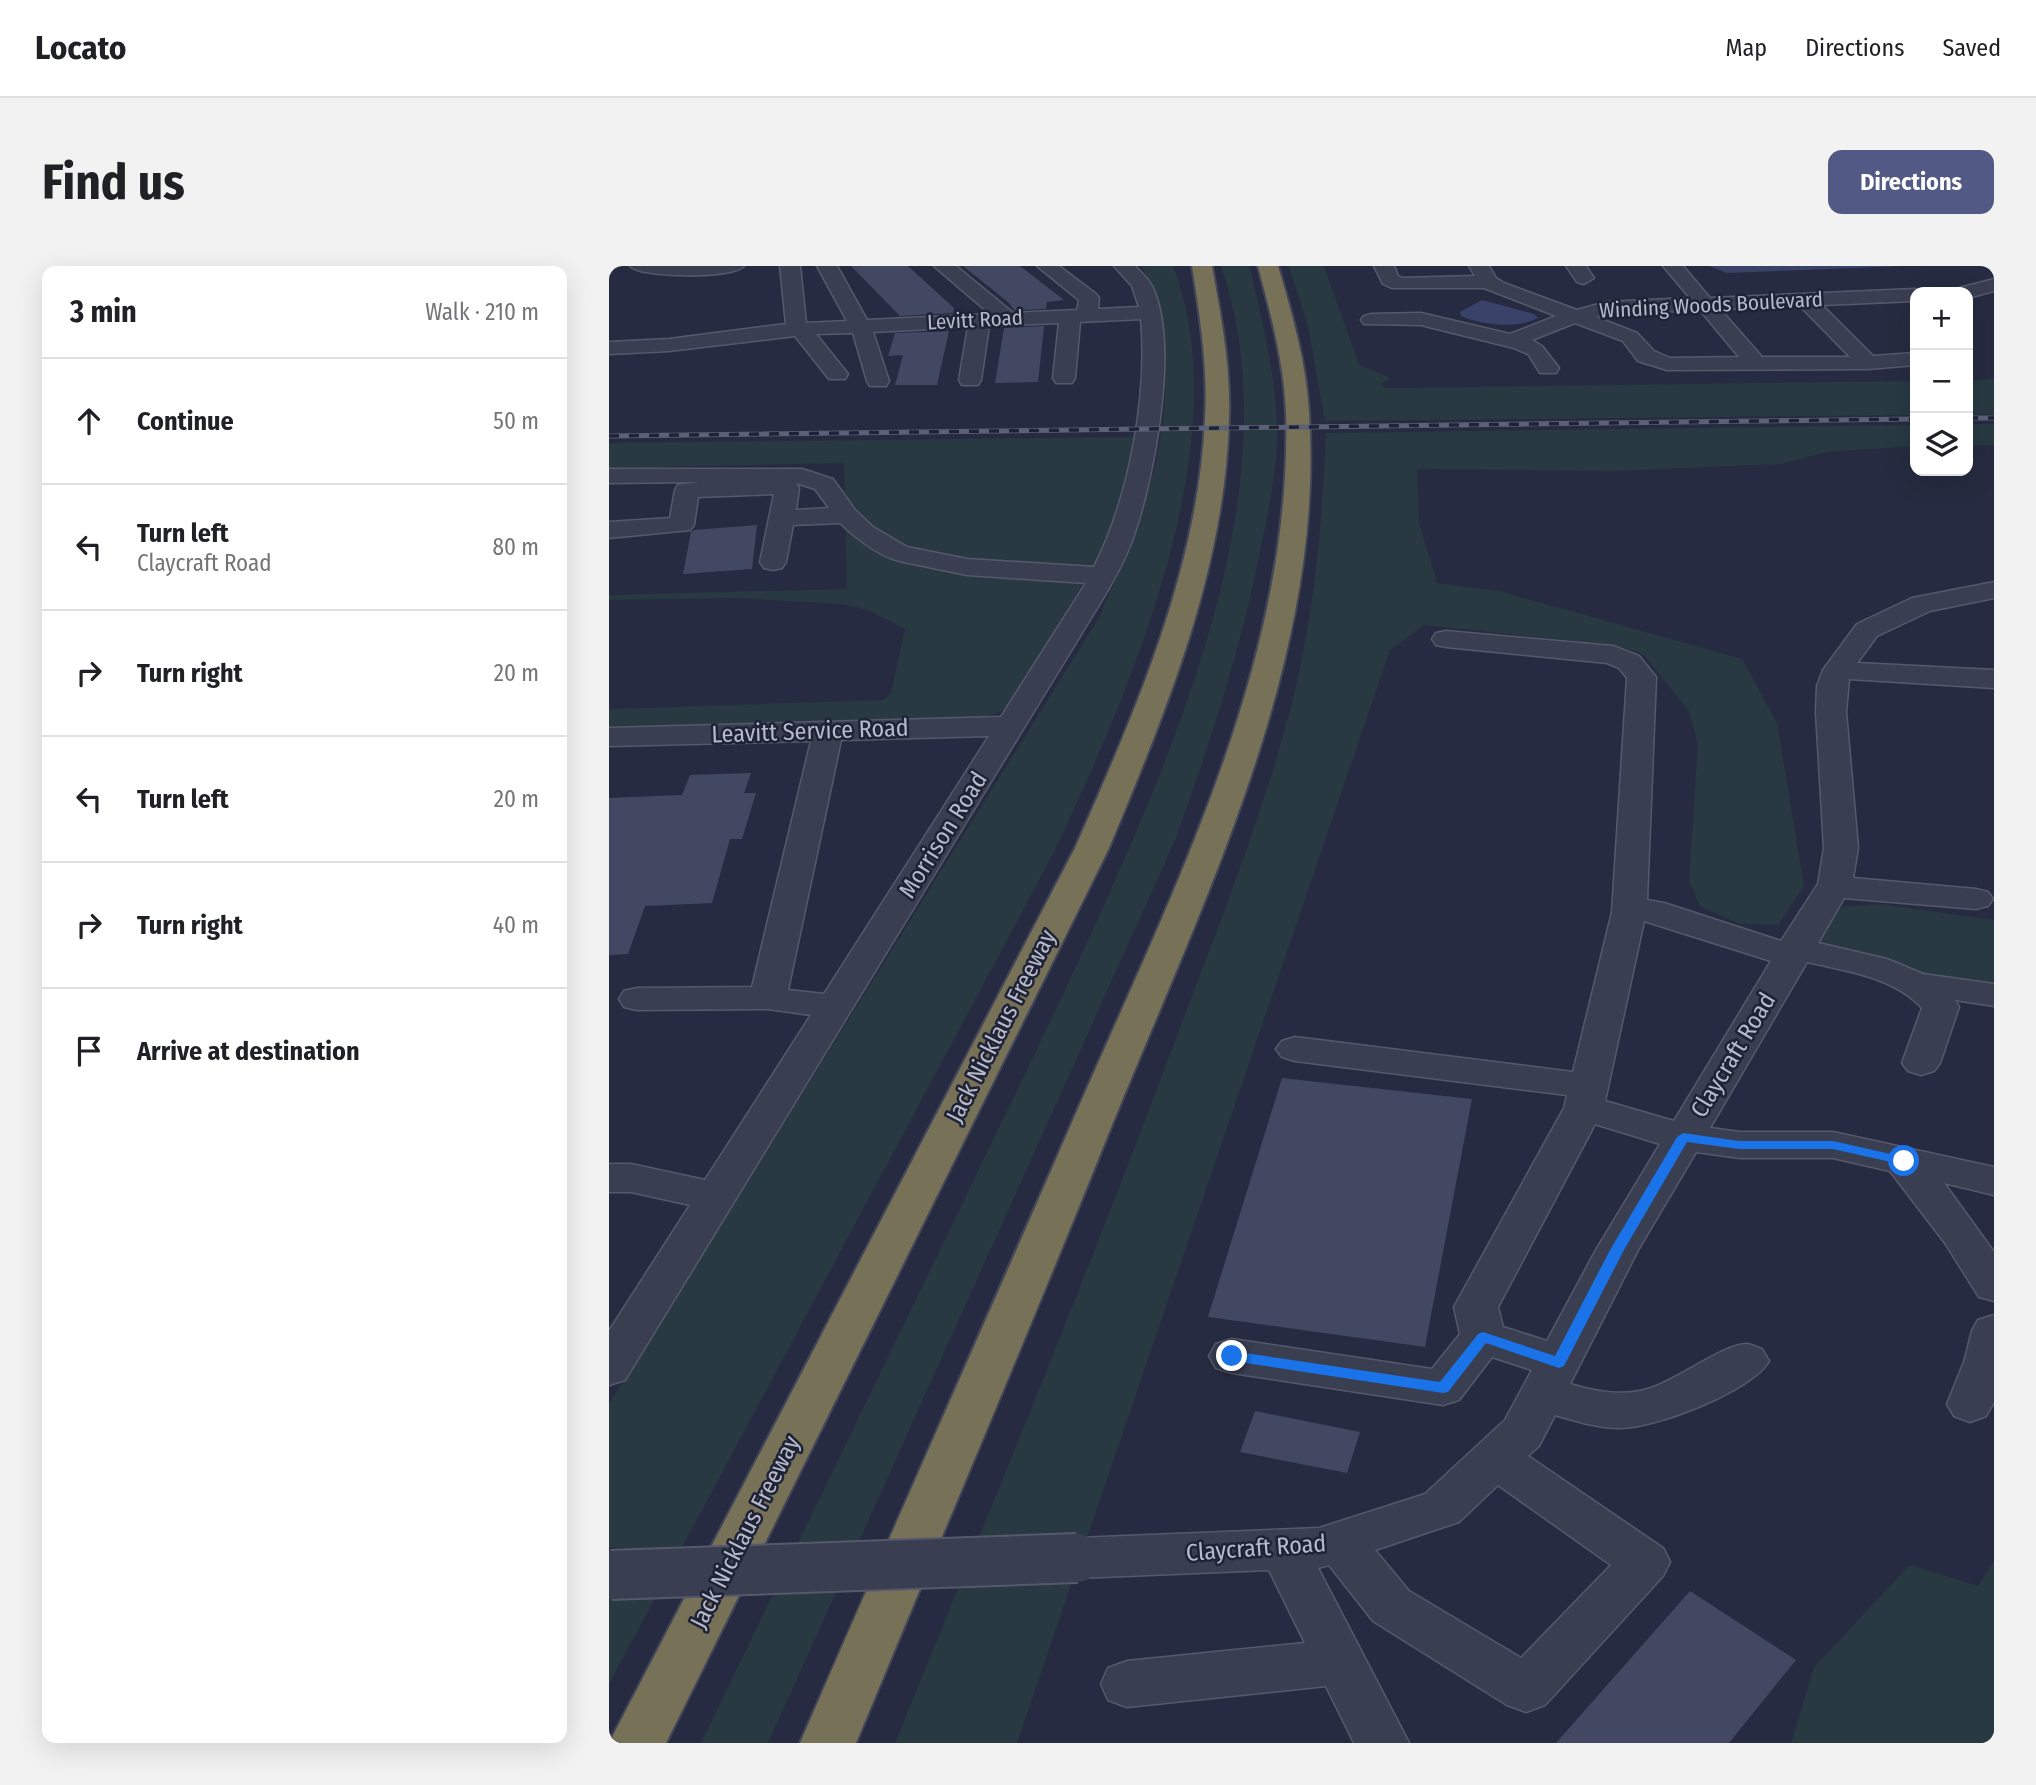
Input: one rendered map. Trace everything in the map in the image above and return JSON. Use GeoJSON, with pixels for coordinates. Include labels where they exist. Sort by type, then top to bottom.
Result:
{"type":"FeatureCollection","features":[{"type":"Feature","properties":{"kind":"highway"},"geometry":{"type":"LineString","coordinates":[[1185,266],[1192,283],[1206,284]]}},
{"type":"Feature","properties":{"kind":"highway"},"geometry":{"type":"LineString","coordinates":[[828,1743],[903,1565],[995,1359],[1206,852],[1262,690],[1287,569],[1298,483],[1294,369],[1281,308],[1268,266]]}},
{"type":"Feature","properties":{"kind":"highway","name":"Jack Nicklaus Freeway"},"geometry":{"type":"LineString","coordinates":[[637,1743],[1092,848],[1149,713],[1194,579],[1213,480],[1219,369],[1206,284]]}},
{"type":"Feature","properties":{"kind":"street"},"geometry":{"type":"LineString","coordinates":[[640,266],[703,270],[734,266]]}},
{"type":"Feature","properties":{"kind":"street"},"geometry":{"type":"LineString","coordinates":[[790,266],[795,322],[837,374]]}},
{"type":"Feature","properties":{"kind":"street"},"geometry":{"type":"LineString","coordinates":[[827,266],[857,320],[878,381]]}},
{"type":"Feature","properties":{"kind":"street"},"geometry":{"type":"LineString","coordinates":[[943,266],[1007,318]]}},
{"type":"Feature","properties":{"kind":"street"},"geometry":{"type":"LineString","coordinates":[[1047,266],[1089,298],[1079,315],[1064,378]]}},
{"type":"Feature","properties":{"kind":"street","name":"Morrison Road"},"geometry":{"type":"LineString","coordinates":[[609,1368],[1103,576],[1127,518],[1144,452],[1150,395],[1149,313],[1142,287],[1124,266]]}},
{"type":"Feature","properties":{"kind":"street"},"geometry":{"type":"LineString","coordinates":[[1384,266],[1390,280],[1399,284],[1483,274],[1630,337],[1646,356],[1654,361],[1683,365],[1868,363],[1910,359]]}},
{"type":"Feature","properties":{"kind":"street"},"geometry":{"type":"LineString","coordinates":[[1673,266],[1756,364]]}},
{"type":"Feature","properties":{"kind":"street"},"geometry":{"type":"LineString","coordinates":[[1973,288],[1992,276]]}},
{"type":"Feature","properties":{"kind":"street"},"geometry":{"type":"LineString","coordinates":[[1806,300],[1868,363]]}},
{"type":"Feature","properties":{"kind":"street","name":"Winding Woods Boulevard"},"geometry":{"type":"LineString","coordinates":[[1512,341],[1577,315],[1606,309],[1806,300],[1910,300]]}},
{"type":"Feature","properties":{"kind":"street"},"geometry":{"type":"LineString","coordinates":[[857,320],[936,305]]}},
{"type":"Feature","properties":{"kind":"street","name":"Levitt Road"},"geometry":{"type":"LineString","coordinates":[[609,348],[669,345],[857,320],[1149,313]]}},
{"type":"Feature","properties":{"kind":"street"},"geometry":{"type":"LineString","coordinates":[[970,380],[980,319]]}},
{"type":"Feature","properties":{"kind":"street"},"geometry":{"type":"LineString","coordinates":[[1371,320],[1421,319],[1512,341],[1535,349],[1548,368]]}},
{"type":"Feature","properties":{"kind":"street"},"geometry":{"type":"LineString","coordinates":[[609,476],[802,476],[824,484],[846,515],[864,532],[899,553],[967,567],[1103,576]]}},
{"type":"Feature","properties":{"kind":"street"},"geometry":{"type":"LineString","coordinates":[[609,530],[681,525],[687,490],[782,486],[787,488],[773,562]]}},
{"type":"Feature","properties":{"kind":"street"},"geometry":{"type":"LineString","coordinates":[[782,518],[846,515]]}},
{"type":"Feature","properties":{"kind":"street","name":"Claycraft Road"},"geometry":{"type":"LineString","coordinates":[[610,1575],[1319,1548],[1442,1508],[1523,1433],[1617,1250],[1833,887],[1841,848],[1831,712],[1832,686],[1837,670],[1867,630],[1922,604],[1987,591]]}},
{"type":"Feature","properties":{"kind":"street"},"geometry":{"type":"LineString","coordinates":[[1445,639],[1613,655],[1629,663],[1642,677],[1629,912],[1587,1097],[1476,1307],[1483,1337],[1600,1409],[1647,1409],[1746,1361]]}},
{"type":"Feature","properties":{"kind":"street"},"geometry":{"type":"LineString","coordinates":[[1837,670],[1994,679]]}},
{"type":"Feature","properties":{"kind":"street","name":"Leavitt Service Road"},"geometry":{"type":"LineString","coordinates":[[609,737],[1011,726]]}},
{"type":"Feature","properties":{"kind":"street"},"geometry":{"type":"LineString","coordinates":[[768,998],[828,731]]}},
{"type":"Feature","properties":{"kind":"street"},"geometry":{"type":"LineString","coordinates":[[1833,887],[1976,899]]}},
{"type":"Feature","properties":{"kind":"street"},"geometry":{"type":"LineString","coordinates":[[1629,912],[1652,911],[1792,952],[1881,970],[1916,984],[1932,994],[1941,1007],[1921,1063]]}},
{"type":"Feature","properties":{"kind":"street"},"geometry":{"type":"LineString","coordinates":[[1916,984],[1994,995]]}},
{"type":"Feature","properties":{"kind":"street"},"geometry":{"type":"LineString","coordinates":[[637,999],[768,998],[836,1007]]}},
{"type":"Feature","properties":{"kind":"street"},"geometry":{"type":"LineString","coordinates":[[1294,1049],[1587,1097],[1683,1137],[1739,1145],[1833,1145],[1994,1181]]}},
{"type":"Feature","properties":{"kind":"street"},"geometry":{"type":"LineString","coordinates":[[1904,1161],[1959,1233],[1994,1286]]}},
{"type":"Feature","properties":{"kind":"street"},"geometry":{"type":"LineString","coordinates":[[609,1178],[631,1178],[717,1197]]}},
{"type":"Feature","properties":{"kind":"street"},"geometry":{"type":"LineString","coordinates":[[1970,1404],[1987,1362],[1994,1331]]}},
{"type":"Feature","properties":{"kind":"street"},"geometry":{"type":"LineString","coordinates":[[1232,1356],[1443,1388],[1483,1337]]}},
{"type":"Feature","properties":{"kind":"street"},"geometry":{"type":"LineString","coordinates":[[1340,1542],[1391,1606],[1525,1689],[1645,1562],[1496,1458]]}},
{"type":"Feature","properties":{"kind":"street"},"geometry":{"type":"LineString","coordinates":[[1283,1549],[1382,1743]]}},
{"type":"Feature","properties":{"kind":"street"},"geometry":{"type":"LineString","coordinates":[[1127,1684],[1341,1662]]}},
{"type":"Feature","properties":{"kind":"shaded area"},"geometry":{"type":"Polygon","coordinates":[[[1142,266],[1173,266],[1190,335],[1193,409],[1185,487],[1167,566],[1142,644],[1113,720],[1053,854],[609,1684],[609,1599],[628,1551],[609,1547],[609,1404],[1098,619],[1145,504],[1162,425],[1164,343],[1156,296],[1142,266]]]}},
{"type":"Feature","properties":{"kind":"shaded area"},"geometry":{"type":"Polygon","coordinates":[[[1221,266],[1250,268],[1272,376],[1277,442],[1268,511],[1243,626],[1189,803],[1176,838],[768,1743],[701,1743],[1068,983],[1136,833],[1196,675],[1220,592],[1237,509],[1244,425],[1239,344],[1221,266]]]}},
{"type":"Feature","properties":{"kind":"shaded area"},"geometry":{"type":"Polygon","coordinates":[[[1289,266],[1324,266],[1359,365],[1391,378],[1381,384],[1385,388],[1910,381],[1910,415],[1325,421],[1308,326],[1289,266]]]}},
{"type":"Feature","properties":{"kind":"shaded area"},"geometry":{"type":"Polygon","coordinates":[[[1994,379],[1994,414],[1973,415],[1973,380],[1994,379]]]}},
{"type":"Feature","properties":{"kind":"shaded area"},"geometry":{"type":"Polygon","coordinates":[[[1973,424],[1994,424],[1994,445],[1973,446],[1973,424]]]}},
{"type":"Feature","properties":{"kind":"shaded area"},"geometry":{"type":"Polygon","coordinates":[[[1910,425],[1910,446],[1826,452],[1781,464],[1613,471],[1417,469],[1419,523],[1437,583],[1499,591],[1742,659],[1777,723],[1804,886],[1778,925],[1739,924],[1700,906],[1689,881],[1698,744],[1689,711],[1643,654],[1615,645],[1424,625],[1390,650],[1017,1743],[895,1743],[1099,1239],[1257,820],[1293,699],[1308,624],[1322,509],[1326,433],[1910,425]]]}},
{"type":"Feature","properties":{"kind":"shaded area"},"geometry":{"type":"Polygon","coordinates":[[[1133,437],[1131,465],[1104,549],[1006,710],[972,721],[609,728],[609,709],[883,700],[891,694],[905,629],[868,610],[842,604],[738,598],[609,600],[609,595],[847,589],[844,463],[609,468],[609,443],[1133,437]]]}},
{"type":"Feature","properties":{"kind":"shaded area"},"geometry":{"type":"Polygon","coordinates":[[[1879,904],[1994,920],[1994,986],[1923,978],[1815,944],[1841,907],[1879,904]]]}},
{"type":"Feature","properties":{"kind":"shaded area"},"geometry":{"type":"Polygon","coordinates":[[[1994,1561],[1994,1743],[1791,1743],[1814,1667],[1910,1565],[1978,1586],[1994,1561]]]}},
{"type":"Feature","properties":{"kind":"water"},"geometry":{"type":"Polygon","coordinates":[[[1709,266],[1904,266],[1727,273],[1709,266]]]}},
{"type":"Feature","properties":{"kind":"water"},"geometry":{"type":"Polygon","coordinates":[[[1482,300],[1534,314],[1538,318],[1510,325],[1479,322],[1461,316],[1460,312],[1482,300]]]}},
{"type":"Feature","properties":{"kind":"building"},"geometry":{"type":"Polygon","coordinates":[[[851,266],[908,266],[954,308],[953,313],[900,316],[851,266]]]}},
{"type":"Feature","properties":{"kind":"building"},"geometry":{"type":"Polygon","coordinates":[[[963,266],[1020,266],[1064,300],[1047,302],[1046,309],[1014,310],[963,266]]]}},
{"type":"Feature","properties":{"kind":"building"},"geometry":{"type":"Polygon","coordinates":[[[1044,326],[1038,382],[995,383],[1004,328],[1044,326]]]}},
{"type":"Feature","properties":{"kind":"building"},"geometry":{"type":"Polygon","coordinates":[[[949,331],[937,385],[895,385],[903,355],[888,356],[895,333],[949,331]]]}},
{"type":"Feature","properties":{"kind":"building"},"geometry":{"type":"Polygon","coordinates":[[[757,525],[752,569],[683,574],[691,532],[694,530],[757,525]]]}},
{"type":"Feature","properties":{"kind":"building"},"geometry":{"type":"Polygon","coordinates":[[[751,773],[744,793],[756,793],[742,839],[730,839],[712,903],[645,906],[628,954],[609,955],[609,798],[682,795],[690,775],[751,773]]]}},
{"type":"Feature","properties":{"kind":"building"},"geometry":{"type":"Polygon","coordinates":[[[1282,1078],[1472,1099],[1425,1347],[1208,1317],[1282,1078]]]}},
{"type":"Feature","properties":{"kind":"building"},"geometry":{"type":"Polygon","coordinates":[[[1255,1411],[1360,1432],[1347,1473],[1240,1452],[1255,1411]]]}},
{"type":"Feature","properties":{"kind":"building"},"geometry":{"type":"Polygon","coordinates":[[[1690,1591],[1796,1660],[1729,1743],[1556,1743],[1690,1591]]]}},
{"type":"Feature","properties":{"kind":"railway"},"geometry":{"type":"LineString","coordinates":[[1973,418],[1994,418]]}},
{"type":"Feature","properties":{"kind":"railway"},"geometry":{"type":"LineString","coordinates":[[609,436],[1910,419]]}},
{"type":"Feature","properties":{"kind":"route"},"geometry":{"type":"LineString","coordinates":[[1232,1356],[1443,1388],[1483,1337],[1559,1362],[1617,1250],[1683,1137],[1739,1145],[1833,1145],[1904,1161]]}}]}
